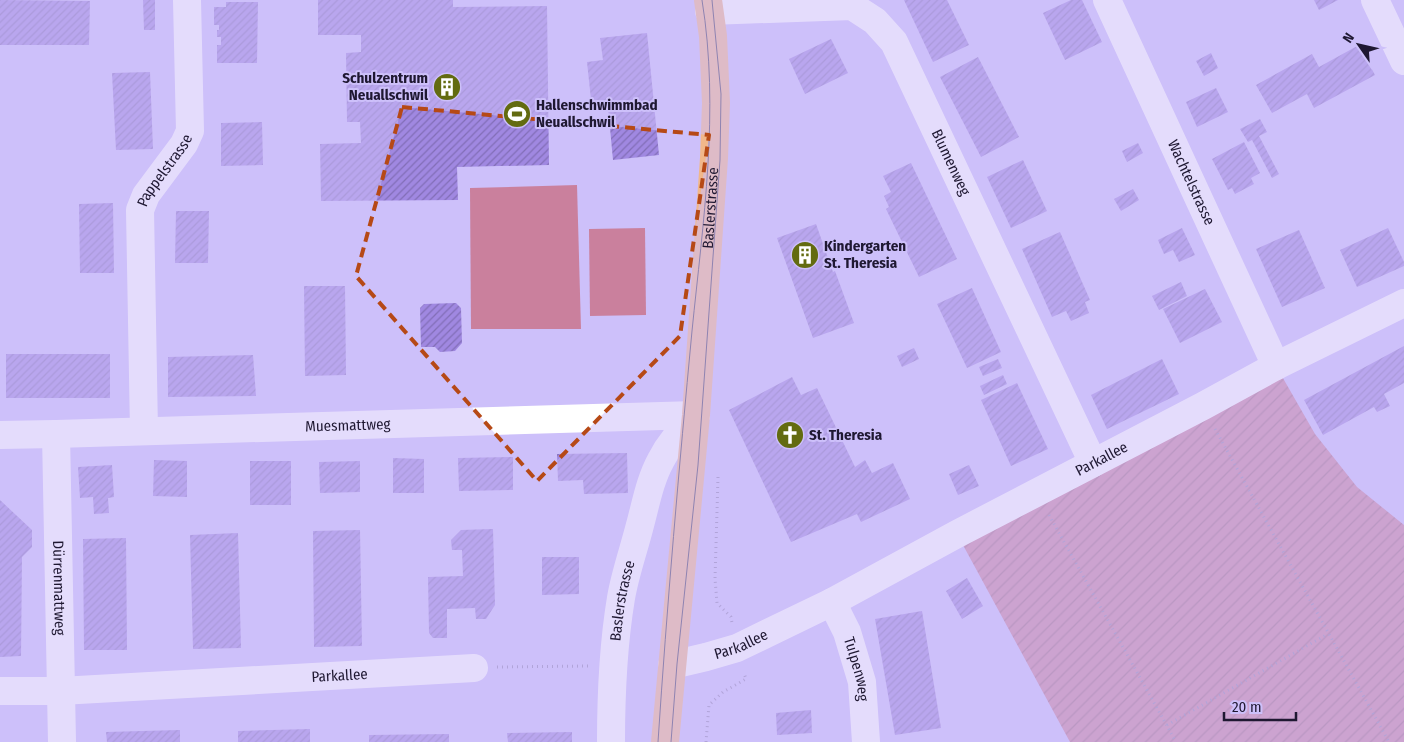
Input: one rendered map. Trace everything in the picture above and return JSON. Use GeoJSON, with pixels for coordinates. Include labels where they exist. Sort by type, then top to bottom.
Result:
{"type":"FeatureCollection","features":[{"type":"Feature","properties":{"kind":"main road","name":"Baslerstrasse"},"geometry":{"type":"LineString","coordinates":[[666,742],[696,415],[714,158],[716,103],[713,36],[708,6]]}},
{"type":"Feature","properties":{"kind":"street","name":"Pappelstrasse"},"geometry":{"type":"LineString","coordinates":[[144,431],[140,210],[146,195],[184,144],[190,131],[187,0]]}},
{"type":"Feature","properties":{"kind":"street","name":"Wachtelstrasse"},"geometry":{"type":"LineString","coordinates":[[1107,0],[1276,366]]}},
{"type":"Feature","properties":{"kind":"street"},"geometry":{"type":"LineString","coordinates":[[1375,0],[1404,61]]}},
{"type":"Feature","properties":{"kind":"street","name":"Blumenweg"},"geometry":{"type":"LineString","coordinates":[[708,6],[852,6],[875,21],[894,42],[1093,463]]}},
{"type":"Feature","properties":{"kind":"street","name":"Parkallee"},"geometry":{"type":"LineString","coordinates":[[672,665],[737,648],[832,602],[1276,366],[1404,303]]}},
{"type":"Feature","properties":{"kind":"street","name":"Muesmattweg"},"geometry":{"type":"LineString","coordinates":[[0,435],[144,431],[451,412],[696,415]]}},
{"type":"Feature","properties":{"kind":"street","name":"Baslerstrasse"},"geometry":{"type":"LineString","coordinates":[[611,742],[611,703],[622,596],[653,478],[660,461],[672,441],[696,415]]}},
{"type":"Feature","properties":{"kind":"street","name":"Dürrenmattweg"},"geometry":{"type":"LineString","coordinates":[[56,434],[62,742]]}},
{"type":"Feature","properties":{"kind":"street","name":"Tulpenweg"},"geometry":{"type":"LineString","coordinates":[[832,602],[847,632],[862,682],[866,742]]}},
{"type":"Feature","properties":{"kind":"street","name":"Parkallee"},"geometry":{"type":"LineString","coordinates":[[0,691],[60,691],[474,668]]}},
{"type":"Feature","properties":{"kind":"path"},"geometry":{"type":"LineString","coordinates":[[1203,406],[1328,634],[1390,742]]}},
{"type":"Feature","properties":{"kind":"path"},"geometry":{"type":"LineString","coordinates":[[706,742],[709,705],[723,692],[746,679],[731,617],[717,603],[714,580],[718,476]]}},
{"type":"Feature","properties":{"kind":"path"},"geometry":{"type":"LineString","coordinates":[[1037,492],[1176,742]]}},
{"type":"Feature","properties":{"kind":"path"},"geometry":{"type":"LineString","coordinates":[[1167,725],[1328,634]]}},
{"type":"Feature","properties":{"kind":"path"},"geometry":{"type":"LineString","coordinates":[[474,668],[614,666]]}},
{"type":"Feature","properties":{"kind":"highlighted area"},"geometry":{"type":"Polygon","coordinates":[[[402,107],[709,135],[680,336],[537,481],[356,276],[402,107]]]}},
{"type":"Feature","properties":{"kind":"shaded area"},"geometry":{"type":"Polygon","coordinates":[[[577,185],[581,329],[471,329],[470,188],[577,185]]]}},
{"type":"Feature","properties":{"kind":"shaded area"},"geometry":{"type":"Polygon","coordinates":[[[645,228],[646,315],[590,316],[589,229],[645,228]]]}},
{"type":"Feature","properties":{"kind":"shaded area"},"geometry":{"type":"Polygon","coordinates":[[[1276,366],[1315,434],[1357,487],[1404,525],[1404,742],[1070,742],[957,534],[1276,366]]]}},
{"type":"Feature","properties":{"kind":"building"},"geometry":{"type":"Polygon","coordinates":[[[0,0],[90,1],[89,45],[0,45],[0,0]]]}},
{"type":"Feature","properties":{"kind":"building"},"geometry":{"type":"Polygon","coordinates":[[[143,0],[155,0],[155,30],[144,30],[143,0]]]}},
{"type":"Feature","properties":{"kind":"building","name":"Schulzentrum Neuallschwil"},"geometry":{"type":"Polygon","coordinates":[[[318,0],[453,0],[453,7],[547,6],[549,165],[457,167],[458,200],[321,201],[320,144],[361,143],[360,122],[347,122],[346,53],[361,52],[361,35],[318,35],[318,0]]]}},
{"type":"Feature","properties":{"kind":"building"},"geometry":{"type":"Polygon","coordinates":[[[904,0],[947,0],[969,45],[933,62],[904,0]]]}},
{"type":"Feature","properties":{"kind":"building"},"geometry":{"type":"Polygon","coordinates":[[[1071,0],[1082,0],[1102,42],[1065,60],[1043,13],[1071,0]]]}},
{"type":"Feature","properties":{"kind":"building"},"geometry":{"type":"Polygon","coordinates":[[[1314,0],[1338,0],[1319,10],[1314,0]]]}},
{"type":"Feature","properties":{"kind":"building"},"geometry":{"type":"Polygon","coordinates":[[[226,2],[258,2],[257,63],[217,63],[217,45],[221,45],[221,37],[217,37],[219,25],[214,25],[214,7],[226,7],[226,2]]]}},
{"type":"Feature","properties":{"kind":"building"},"geometry":{"type":"Polygon","coordinates":[[[647,33],[659,155],[613,160],[608,107],[592,109],[587,62],[603,60],[600,38],[647,33]]]}},
{"type":"Feature","properties":{"kind":"building"},"geometry":{"type":"Polygon","coordinates":[[[831,39],[848,73],[805,94],[789,59],[831,39]]]}},
{"type":"Feature","properties":{"kind":"building"},"geometry":{"type":"Polygon","coordinates":[[[1359,45],[1375,75],[1314,108],[1307,94],[1272,113],[1256,85],[1312,54],[1319,67],[1359,45]]]}},
{"type":"Feature","properties":{"kind":"building"},"geometry":{"type":"Polygon","coordinates":[[[1211,53],[1218,68],[1204,76],[1196,61],[1211,53]]]}},
{"type":"Feature","properties":{"kind":"building"},"geometry":{"type":"Polygon","coordinates":[[[978,57],[1019,137],[981,157],[940,77],[978,57]]]}},
{"type":"Feature","properties":{"kind":"building"},"geometry":{"type":"Polygon","coordinates":[[[150,72],[153,149],[116,150],[112,73],[150,72]]]}},
{"type":"Feature","properties":{"kind":"building"},"geometry":{"type":"Polygon","coordinates":[[[1216,88],[1228,112],[1197,127],[1186,102],[1216,88]]]}},
{"type":"Feature","properties":{"kind":"building"},"geometry":{"type":"Polygon","coordinates":[[[1260,119],[1267,132],[1259,136],[1279,174],[1272,178],[1252,140],[1248,142],[1240,129],[1260,119]]]}},
{"type":"Feature","properties":{"kind":"building"},"geometry":{"type":"Polygon","coordinates":[[[262,122],[263,165],[221,166],[221,123],[262,122]]]}},
{"type":"Feature","properties":{"kind":"building"},"geometry":{"type":"Polygon","coordinates":[[[1244,142],[1260,173],[1251,178],[1254,184],[1235,194],[1232,188],[1228,190],[1212,159],[1244,142]]]}},
{"type":"Feature","properties":{"kind":"building"},"geometry":{"type":"Polygon","coordinates":[[[1138,143],[1143,153],[1127,162],[1122,151],[1138,143]]]}},
{"type":"Feature","properties":{"kind":"building"},"geometry":{"type":"Polygon","coordinates":[[[1023,160],[1047,211],[1011,228],[987,177],[1023,160]]]}},
{"type":"Feature","properties":{"kind":"building"},"geometry":{"type":"Polygon","coordinates":[[[911,163],[957,259],[919,277],[886,209],[889,207],[884,196],[891,192],[883,176],[911,163]]]}},
{"type":"Feature","properties":{"kind":"building"},"geometry":{"type":"Polygon","coordinates":[[[1133,189],[1139,200],[1121,211],[1114,199],[1133,189]]]}},
{"type":"Feature","properties":{"kind":"building"},"geometry":{"type":"Polygon","coordinates":[[[113,203],[114,273],[80,273],[79,204],[113,203]]]}},
{"type":"Feature","properties":{"kind":"building"},"geometry":{"type":"Polygon","coordinates":[[[176,211],[209,211],[208,263],[175,263],[176,211]]]}},
{"type":"Feature","properties":{"kind":"building"},"geometry":{"type":"Polygon","coordinates":[[[816,224],[854,323],[813,338],[777,238],[816,224]]]}},
{"type":"Feature","properties":{"kind":"building"},"geometry":{"type":"Polygon","coordinates":[[[1182,228],[1195,255],[1179,262],[1173,250],[1164,254],[1158,240],[1182,228]]]}},
{"type":"Feature","properties":{"kind":"building"},"geometry":{"type":"Polygon","coordinates":[[[1388,228],[1404,262],[1404,266],[1357,287],[1340,250],[1388,228]]]}},
{"type":"Feature","properties":{"kind":"building"},"geometry":{"type":"Polygon","coordinates":[[[1299,230],[1325,288],[1282,307],[1256,249],[1299,230]]]}},
{"type":"Feature","properties":{"kind":"building"},"geometry":{"type":"Polygon","coordinates":[[[1060,232],[1090,300],[1085,302],[1089,313],[1071,321],[1066,311],[1052,317],[1022,249],[1060,232]]]}},
{"type":"Feature","properties":{"kind":"building"},"geometry":{"type":"Polygon","coordinates":[[[1181,282],[1187,296],[1159,310],[1152,296],[1181,282]]]}},
{"type":"Feature","properties":{"kind":"building"},"geometry":{"type":"Polygon","coordinates":[[[304,286],[345,286],[346,375],[305,376],[304,286]]]}},
{"type":"Feature","properties":{"kind":"building"},"geometry":{"type":"Polygon","coordinates":[[[972,288],[1001,352],[967,368],[937,304],[972,288]]]}},
{"type":"Feature","properties":{"kind":"building"},"geometry":{"type":"Polygon","coordinates":[[[1205,289],[1222,322],[1180,343],[1163,309],[1205,289]]]}},
{"type":"Feature","properties":{"kind":"building"},"geometry":{"type":"Polygon","coordinates":[[[456,303],[461,308],[462,343],[455,351],[440,352],[435,347],[421,347],[420,308],[424,304],[456,303]]]}},
{"type":"Feature","properties":{"kind":"building"},"geometry":{"type":"Polygon","coordinates":[[[1404,346],[1404,383],[1384,394],[1390,406],[1377,412],[1374,407],[1323,435],[1304,400],[1404,346]]]}},
{"type":"Feature","properties":{"kind":"building"},"geometry":{"type":"Polygon","coordinates":[[[914,348],[919,359],[902,367],[897,356],[914,348]]]}},
{"type":"Feature","properties":{"kind":"building"},"geometry":{"type":"Polygon","coordinates":[[[6,354],[110,354],[110,398],[6,398],[6,354]]]}},
{"type":"Feature","properties":{"kind":"building"},"geometry":{"type":"Polygon","coordinates":[[[253,355],[256,396],[168,397],[168,357],[253,355]]]}},
{"type":"Feature","properties":{"kind":"building"},"geometry":{"type":"Polygon","coordinates":[[[998,359],[1002,368],[983,376],[979,367],[998,359]]]}},
{"type":"Feature","properties":{"kind":"building"},"geometry":{"type":"Polygon","coordinates":[[[1162,359],[1179,394],[1107,429],[1091,395],[1162,359]]]}},
{"type":"Feature","properties":{"kind":"building"},"geometry":{"type":"Polygon","coordinates":[[[1003,375],[1007,384],[984,395],[980,386],[1003,375]]]}},
{"type":"Feature","properties":{"kind":"building","name":"St. Theresia"},"geometry":{"type":"Polygon","coordinates":[[[792,377],[801,395],[817,388],[855,467],[865,460],[872,473],[893,463],[910,499],[861,522],[857,514],[791,542],[729,410],[792,377]]]}},
{"type":"Feature","properties":{"kind":"building"},"geometry":{"type":"Polygon","coordinates":[[[1017,383],[1048,449],[1011,466],[981,400],[1017,383]]]}},
{"type":"Feature","properties":{"kind":"building"},"geometry":{"type":"Polygon","coordinates":[[[627,453],[628,493],[584,494],[583,480],[558,481],[557,454],[627,453]]]}},
{"type":"Feature","properties":{"kind":"building"},"geometry":{"type":"Polygon","coordinates":[[[513,457],[513,490],[459,491],[458,458],[513,457]]]}},
{"type":"Feature","properties":{"kind":"building"},"geometry":{"type":"Polygon","coordinates":[[[393,458],[424,459],[424,493],[393,493],[393,458]]]}},
{"type":"Feature","properties":{"kind":"building"},"geometry":{"type":"Polygon","coordinates":[[[154,460],[187,461],[187,497],[153,496],[154,460]]]}},
{"type":"Feature","properties":{"kind":"building"},"geometry":{"type":"Polygon","coordinates":[[[250,461],[291,461],[291,505],[250,505],[250,461]]]}},
{"type":"Feature","properties":{"kind":"building"},"geometry":{"type":"Polygon","coordinates":[[[360,461],[360,492],[320,493],[319,462],[360,461]]]}},
{"type":"Feature","properties":{"kind":"building"},"geometry":{"type":"Polygon","coordinates":[[[112,465],[114,497],[108,498],[109,513],[94,514],[93,497],[80,498],[78,467],[112,465]]]}},
{"type":"Feature","properties":{"kind":"building"},"geometry":{"type":"Polygon","coordinates":[[[969,465],[979,486],[958,495],[949,474],[969,465]]]}},
{"type":"Feature","properties":{"kind":"building"},"geometry":{"type":"Polygon","coordinates":[[[0,500],[32,530],[32,547],[22,557],[21,656],[0,657],[0,500]]]}},
{"type":"Feature","properties":{"kind":"building"},"geometry":{"type":"Polygon","coordinates":[[[493,529],[495,605],[486,619],[476,619],[475,608],[447,609],[447,638],[433,638],[429,633],[428,577],[463,576],[462,550],[452,550],[451,540],[461,530],[493,529]]]}},
{"type":"Feature","properties":{"kind":"building"},"geometry":{"type":"Polygon","coordinates":[[[360,530],[362,646],[314,647],[313,531],[360,530]]]}},
{"type":"Feature","properties":{"kind":"building"},"geometry":{"type":"Polygon","coordinates":[[[238,533],[241,648],[193,649],[190,535],[238,533]]]}},
{"type":"Feature","properties":{"kind":"building"},"geometry":{"type":"Polygon","coordinates":[[[126,538],[127,650],[84,650],[83,539],[126,538]]]}},
{"type":"Feature","properties":{"kind":"building"},"geometry":{"type":"Polygon","coordinates":[[[542,557],[579,557],[579,594],[542,595],[542,557]]]}},
{"type":"Feature","properties":{"kind":"building"},"geometry":{"type":"Polygon","coordinates":[[[967,578],[983,606],[962,619],[946,591],[967,578]]]}},
{"type":"Feature","properties":{"kind":"building"},"geometry":{"type":"Polygon","coordinates":[[[922,611],[941,728],[895,735],[875,619],[922,611]]]}},
{"type":"Feature","properties":{"kind":"building"},"geometry":{"type":"Polygon","coordinates":[[[811,710],[812,733],[777,735],[776,713],[811,710]]]}},
{"type":"Feature","properties":{"kind":"building"},"geometry":{"type":"Polygon","coordinates":[[[310,729],[310,742],[238,742],[238,731],[310,729]]]}},
{"type":"Feature","properties":{"kind":"building"},"geometry":{"type":"Polygon","coordinates":[[[180,730],[180,742],[107,742],[106,732],[180,730]]]}},
{"type":"Feature","properties":{"kind":"building"},"geometry":{"type":"Polygon","coordinates":[[[572,732],[572,742],[508,742],[507,733],[572,732]]]}},
{"type":"Feature","properties":{"kind":"building"},"geometry":{"type":"Polygon","coordinates":[[[449,734],[449,742],[369,742],[369,735],[449,734]]]}},
{"type":"Feature","properties":{"kind":"tram line"},"geometry":{"type":"LineString","coordinates":[[658,742],[678,485],[708,166],[710,83],[702,0]]}},
{"type":"Feature","properties":{"kind":"tram line"},"geometry":{"type":"LineString","coordinates":[[671,742],[677,664],[698,465],[720,160],[721,94],[712,0]]}},
{"type":"Feature","properties":{"kind":"place","name":"Schulzentrum Neuallschwil"},"geometry":{"type":"Point","coordinates":[447,87]}},
{"type":"Feature","properties":{"kind":"place","name":"Hallenschwimmbad Neuallschwil"},"geometry":{"type":"Point","coordinates":[517,114]}},
{"type":"Feature","properties":{"kind":"place","name":"Kindergarten St. Theresia"},"geometry":{"type":"Point","coordinates":[805,255]}},
{"type":"Feature","properties":{"kind":"place","name":"St. Theresia"},"geometry":{"type":"Point","coordinates":[790,435]}}]}
